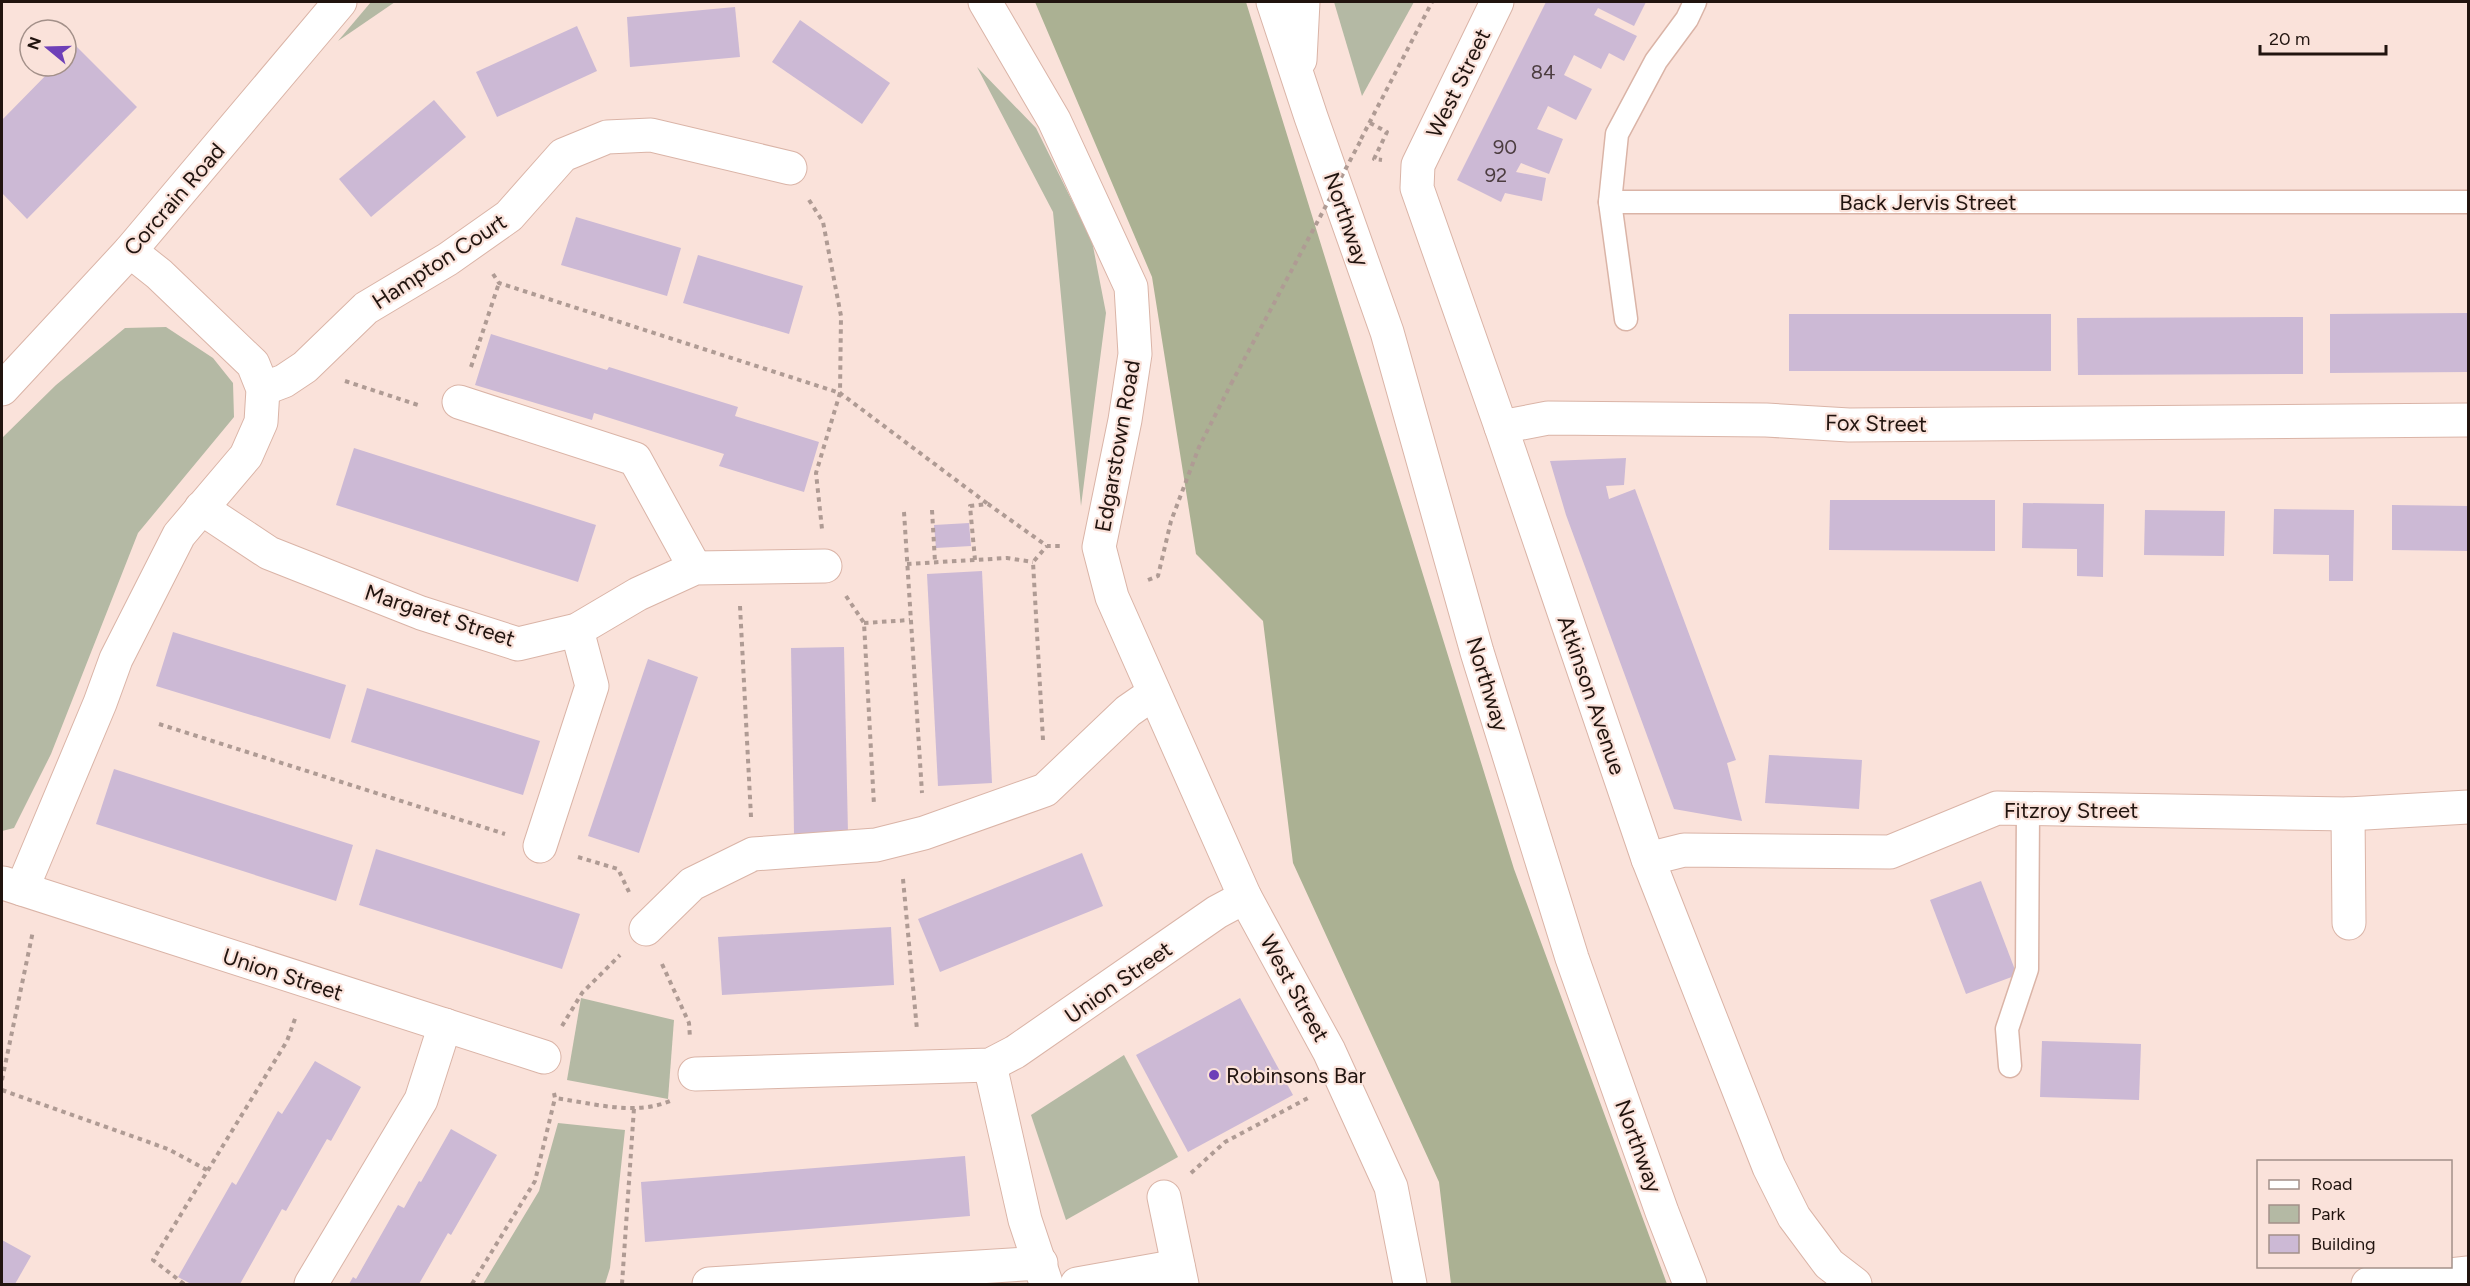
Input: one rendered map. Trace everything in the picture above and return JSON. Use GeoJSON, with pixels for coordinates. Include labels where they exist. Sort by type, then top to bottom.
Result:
{"type":"FeatureCollection","features":[{"type":"Feature","properties":{"kind":"main road","name":"Corcrain Road"},"geometry":{"type":"LineString","coordinates":[[2,389],[130,251],[340,2]]}},
{"type":"Feature","properties":{"kind":"main road","name":"Edgarstown Road"},"geometry":{"type":"LineString","coordinates":[[985,2],[1054,120],[1131,287],[1135,354],[1125,420],[1099,547],[1112,597],[1245,897]]}},
{"type":"Feature","properties":{"kind":"main road","name":"Northway"},"geometry":{"type":"LineString","coordinates":[[1273,2],[1387,332],[1477,652],[1572,958],[1690,1284]]}},
{"type":"Feature","properties":{"kind":"main road","name":"Northway"},"geometry":{"type":"LineString","coordinates":[[1299,80],[1303,2]]}},
{"type":"Feature","properties":{"kind":"main road","name":"West Street"},"geometry":{"type":"LineString","coordinates":[[1418,165],[1497,2]]}},
{"type":"Feature","properties":{"kind":"main road","name":"Hampton Court"},"geometry":{"type":"LineString","coordinates":[[263,389],[284,381],[305,367],[366,308],[471,243],[509,216],[562,155],[607,137],[651,135],[790,168]]}},
{"type":"Feature","properties":{"kind":"main road","name":"Atkinson Avenue"},"geometry":{"type":"LineString","coordinates":[[1418,165],[1417,188],[1648,859],[1769,1167],[1794,1217],[1829,1264],[1855,1284]]}},
{"type":"Feature","properties":{"kind":"main road"},"geometry":{"type":"LineString","coordinates":[[21,889],[100,703],[116,659],[179,534],[246,456],[261,422],[263,389],[253,364],[192,305],[130,251]]}},
{"type":"Feature","properties":{"kind":"main road"},"geometry":{"type":"LineString","coordinates":[[459,402],[635,459],[694,568]]}},
{"type":"Feature","properties":{"kind":"main road","name":"Fox Street"},"geometry":{"type":"LineString","coordinates":[[1501,427],[1548,418],[1766,420],[1849,425],[2469,420]]}},
{"type":"Feature","properties":{"kind":"main road","name":"Margaret Street"},"geometry":{"type":"LineString","coordinates":[[201,508],[269,553],[421,613],[518,644],[577,630],[638,594],[694,568],[825,566]]}},
{"type":"Feature","properties":{"kind":"main road"},"geometry":{"type":"LineString","coordinates":[[540,846],[592,686],[577,630]]}},
{"type":"Feature","properties":{"kind":"main road"},"geometry":{"type":"LineString","coordinates":[[646,929],[692,884],[753,854],[900,839],[1050,787],[1128,711],[1154,693]]}},
{"type":"Feature","properties":{"kind":"main road","name":"Fitzroy Street"},"geometry":{"type":"LineString","coordinates":[[1648,859],[1684,850],[1890,852],[1997,808],[2348,814],[2469,807]]}},
{"type":"Feature","properties":{"kind":"main road"},"geometry":{"type":"LineString","coordinates":[[2348,814],[2349,923]]}},
{"type":"Feature","properties":{"kind":"main road","name":"Union Street"},"geometry":{"type":"LineString","coordinates":[[21,889],[544,1057]]}},
{"type":"Feature","properties":{"kind":"main road","name":"West Street"},"geometry":{"type":"LineString","coordinates":[[1245,897],[1343,1080],[1391,1187],[1410,1284]]}},
{"type":"Feature","properties":{"kind":"main road","name":"Union Street"},"geometry":{"type":"LineString","coordinates":[[695,1074],[990,1065],[1015,1052],[1217,912],[1245,897]]}},
{"type":"Feature","properties":{"kind":"main road"},"geometry":{"type":"LineString","coordinates":[[310,1284],[421,1100],[445,1025]]}},
{"type":"Feature","properties":{"kind":"main road"},"geometry":{"type":"LineString","coordinates":[[709,1284],[1044,1274],[1024,1220],[990,1065]]}},
{"type":"Feature","properties":{"kind":"main road"},"geometry":{"type":"LineString","coordinates":[[1077,1284],[1180,1275],[1164,1197]]}},
{"type":"Feature","properties":{"kind":"main road"},"geometry":{"type":"LineString","coordinates":[[2368,1284],[2469,1273]]}},
{"type":"Feature","properties":{"kind":"lane"},"geometry":{"type":"LineString","coordinates":[[1626,319],[1610,202],[1617,134],[1656,61],[1687,19],[1695,2]]}},
{"type":"Feature","properties":{"kind":"lane","name":"Back Jervis Street"},"geometry":{"type":"LineString","coordinates":[[1610,202],[2469,202]]}},
{"type":"Feature","properties":{"kind":"lane"},"geometry":{"type":"LineString","coordinates":[[2010,1066],[2007,1029],[2027,969],[2028,809]]}},
{"type":"Feature","properties":{"kind":"path"},"geometry":{"type":"LineString","coordinates":[[1112,597],[1158,576],[1172,521],[1198,447],[1432,2]]}},
{"type":"Feature","properties":{"kind":"path"},"geometry":{"type":"LineString","coordinates":[[1370,123],[1387,132],[1374,159]]}},
{"type":"Feature","properties":{"kind":"path"},"geometry":{"type":"LineString","coordinates":[[790,168],[823,222],[841,316],[840,393],[816,473],[825,566],[864,623],[900,839],[921,1068]]}},
{"type":"Feature","properties":{"kind":"path"},"geometry":{"type":"LineString","coordinates":[[471,243],[499,283],[840,393],[1047,546],[1065,546]]}},
{"type":"Feature","properties":{"kind":"path"},"geometry":{"type":"LineString","coordinates":[[305,367],[454,417],[499,283]]}},
{"type":"Feature","properties":{"kind":"path"},"geometry":{"type":"LineString","coordinates":[[975,560],[970,506],[988,504]]}},
{"type":"Feature","properties":{"kind":"path"},"geometry":{"type":"LineString","coordinates":[[932,510],[935,562]]}},
{"type":"Feature","properties":{"kind":"path"},"geometry":{"type":"LineString","coordinates":[[900,839],[910,620],[904,512]]}},
{"type":"Feature","properties":{"kind":"path"},"geometry":{"type":"LineString","coordinates":[[1047,546],[1034,562],[1044,776],[1050,787]]}},
{"type":"Feature","properties":{"kind":"path"},"geometry":{"type":"LineString","coordinates":[[907,564],[1007,558],[1034,562]]}},
{"type":"Feature","properties":{"kind":"path"},"geometry":{"type":"LineString","coordinates":[[738,569],[753,854]]}},
{"type":"Feature","properties":{"kind":"path"},"geometry":{"type":"LineString","coordinates":[[864,623],[910,620]]}},
{"type":"Feature","properties":{"kind":"path"},"geometry":{"type":"LineString","coordinates":[[159,724],[618,869],[689,1023],[695,1074],[668,1102],[634,1108],[555,1098]]}},
{"type":"Feature","properties":{"kind":"path"},"geometry":{"type":"LineString","coordinates":[[2,1080],[21,889]]}},
{"type":"Feature","properties":{"kind":"path"},"geometry":{"type":"LineString","coordinates":[[472,1284],[535,1181],[555,1098],[544,1057],[582,993],[646,929]]}},
{"type":"Feature","properties":{"kind":"path"},"geometry":{"type":"LineString","coordinates":[[184,1284],[153,1260],[287,1041],[309,982]]}},
{"type":"Feature","properties":{"kind":"path"},"geometry":{"type":"LineString","coordinates":[[1164,1197],[1224,1142],[1343,1080]]}},
{"type":"Feature","properties":{"kind":"path"},"geometry":{"type":"LineString","coordinates":[[2,1090],[168,1149],[207,1170]]}},
{"type":"Feature","properties":{"kind":"path"},"geometry":{"type":"LineString","coordinates":[[622,1284],[634,1108]]}},
{"type":"Feature","properties":{"kind":"green space"},"geometry":{"type":"Polygon","coordinates":[[[371,2],[395,2],[338,41],[371,2]]]}},
{"type":"Feature","properties":{"kind":"green space"},"geometry":{"type":"Polygon","coordinates":[[[1035,2],[1246,2],[1514,869],[1667,1284],[1451,1284],[1439,1182],[1293,863],[1263,621],[1196,554],[1152,277],[1035,2]]]}},
{"type":"Feature","properties":{"kind":"green space"},"geometry":{"type":"Polygon","coordinates":[[[1334,2],[1414,2],[1362,96],[1334,2]]]}},
{"type":"Feature","properties":{"kind":"green space"},"geometry":{"type":"Polygon","coordinates":[[[977,67],[1036,128],[1092,241],[1106,313],[1081,506],[1053,212],[977,67]]]}},
{"type":"Feature","properties":{"kind":"green space"},"geometry":{"type":"Polygon","coordinates":[[[166,327],[213,358],[233,383],[234,417],[138,533],[51,754],[14,828],[2,831],[2,438],[56,385],[125,328],[166,327]]]}},
{"type":"Feature","properties":{"kind":"green space"},"geometry":{"type":"Polygon","coordinates":[[[581,998],[674,1020],[668,1099],[567,1080],[581,998]]]}},
{"type":"Feature","properties":{"kind":"green space"},"geometry":{"type":"Polygon","coordinates":[[[1124,1055],[1178,1157],[1066,1220],[1031,1115],[1124,1055]]]}},
{"type":"Feature","properties":{"kind":"green space"},"geometry":{"type":"Polygon","coordinates":[[[558,1123],[625,1130],[610,1268],[605,1284],[483,1284],[539,1191],[558,1123]]]}},
{"type":"Feature","properties":{"kind":"building"},"geometry":{"type":"Polygon","coordinates":[[[1546,2],[1646,2],[1634,26],[1598,8],[1594,15],[1637,36],[1624,61],[1609,53],[1601,69],[1574,55],[1564,75],[1592,89],[1576,120],[1548,106],[1537,129],[1563,139],[1549,174],[1521,163],[1516,172],[1546,178],[1542,201],[1505,193],[1501,202],[1457,180],[1546,2]]]}},
{"type":"Feature","properties":{"kind":"building"},"geometry":{"type":"Polygon","coordinates":[[[735,7],[740,57],[630,67],[627,17],[735,7]]]}},
{"type":"Feature","properties":{"kind":"building"},"geometry":{"type":"Polygon","coordinates":[[[800,20],[890,83],[862,124],[772,62],[800,20]]]}},
{"type":"Feature","properties":{"kind":"building"},"geometry":{"type":"Polygon","coordinates":[[[577,26],[597,71],[497,117],[476,72],[577,26]]]}},
{"type":"Feature","properties":{"kind":"building"},"geometry":{"type":"Polygon","coordinates":[[[78,48],[137,107],[27,219],[2,193],[2,120],[43,78],[78,78],[78,48]]]}},
{"type":"Feature","properties":{"kind":"building"},"geometry":{"type":"Polygon","coordinates":[[[434,100],[466,137],[371,217],[339,179],[434,100]]]}},
{"type":"Feature","properties":{"kind":"building"},"geometry":{"type":"Polygon","coordinates":[[[576,217],[681,248],[667,296],[561,265],[576,217]]]}},
{"type":"Feature","properties":{"kind":"building"},"geometry":{"type":"Polygon","coordinates":[[[698,255],[803,286],[789,334],[683,303],[698,255]]]}},
{"type":"Feature","properties":{"kind":"building"},"geometry":{"type":"Polygon","coordinates":[[[2468,313],[2468,372],[2330,373],[2330,314],[2468,313]]]}},
{"type":"Feature","properties":{"kind":"building"},"geometry":{"type":"Polygon","coordinates":[[[1789,314],[2051,314],[2051,371],[1789,371],[1789,314]]]}},
{"type":"Feature","properties":{"kind":"building"},"geometry":{"type":"Polygon","coordinates":[[[2303,317],[2303,374],[2078,375],[2077,318],[2303,317]]]}},
{"type":"Feature","properties":{"kind":"building"},"geometry":{"type":"Polygon","coordinates":[[[491,334],[738,407],[735,416],[819,442],[804,492],[719,466],[724,454],[594,413],[592,420],[475,385],[491,334]]]}},
{"type":"Feature","properties":{"kind":"building"},"geometry":{"type":"Polygon","coordinates":[[[354,448],[596,525],[578,582],[336,505],[354,448]]]}},
{"type":"Feature","properties":{"kind":"building"},"geometry":{"type":"Polygon","coordinates":[[[1626,458],[1624,485],[1606,486],[1609,499],[1635,489],[1736,760],[1727,763],[1742,821],[1674,809],[1566,515],[1550,461],[1626,458]]]}},
{"type":"Feature","properties":{"kind":"building"},"geometry":{"type":"Polygon","coordinates":[[[1830,500],[1995,500],[1995,551],[1829,550],[1830,500]]]}},
{"type":"Feature","properties":{"kind":"building"},"geometry":{"type":"Polygon","coordinates":[[[2023,503],[2104,504],[2103,577],[2077,576],[2077,549],[2022,548],[2023,503]]]}},
{"type":"Feature","properties":{"kind":"building"},"geometry":{"type":"Polygon","coordinates":[[[2392,505],[2468,506],[2468,551],[2392,550],[2392,505]]]}},
{"type":"Feature","properties":{"kind":"building"},"geometry":{"type":"Polygon","coordinates":[[[2274,509],[2354,510],[2353,581],[2329,581],[2329,555],[2273,554],[2274,509]]]}},
{"type":"Feature","properties":{"kind":"building"},"geometry":{"type":"Polygon","coordinates":[[[2145,510],[2225,511],[2224,556],[2144,555],[2145,510]]]}},
{"type":"Feature","properties":{"kind":"building"},"geometry":{"type":"Polygon","coordinates":[[[969,523],[971,546],[936,548],[934,525],[969,523]]]}},
{"type":"Feature","properties":{"kind":"building"},"geometry":{"type":"Polygon","coordinates":[[[982,571],[992,783],[938,786],[927,574],[982,571]]]}},
{"type":"Feature","properties":{"kind":"building"},"geometry":{"type":"Polygon","coordinates":[[[173,632],[346,685],[330,739],[156,686],[173,632]]]}},
{"type":"Feature","properties":{"kind":"building"},"geometry":{"type":"Polygon","coordinates":[[[844,647],[848,833],[794,834],[791,648],[844,647]]]}},
{"type":"Feature","properties":{"kind":"building"},"geometry":{"type":"Polygon","coordinates":[[[648,659],[698,677],[639,853],[588,836],[648,659]]]}},
{"type":"Feature","properties":{"kind":"building"},"geometry":{"type":"Polygon","coordinates":[[[367,688],[540,741],[523,795],[351,742],[367,688]]]}},
{"type":"Feature","properties":{"kind":"building"},"geometry":{"type":"Polygon","coordinates":[[[1769,755],[1862,760],[1859,809],[1765,803],[1769,755]]]}},
{"type":"Feature","properties":{"kind":"building"},"geometry":{"type":"Polygon","coordinates":[[[114,769],[353,845],[336,901],[96,824],[114,769]]]}},
{"type":"Feature","properties":{"kind":"building"},"geometry":{"type":"Polygon","coordinates":[[[376,849],[580,914],[562,969],[359,905],[376,849]]]}},
{"type":"Feature","properties":{"kind":"building"},"geometry":{"type":"Polygon","coordinates":[[[1082,853],[1103,906],[940,972],[918,919],[1082,853]]]}},
{"type":"Feature","properties":{"kind":"building"},"geometry":{"type":"Polygon","coordinates":[[[1981,881],[2017,975],[1966,994],[1930,900],[1981,881]]]}},
{"type":"Feature","properties":{"kind":"building"},"geometry":{"type":"Polygon","coordinates":[[[891,927],[894,985],[722,995],[718,937],[891,927]]]}},
{"type":"Feature","properties":{"kind":"building","name":"Robinsons Bar"},"geometry":{"type":"Polygon","coordinates":[[[1240,998],[1293,1095],[1188,1152],[1136,1055],[1240,998]]]}},
{"type":"Feature","properties":{"kind":"building"},"geometry":{"type":"Polygon","coordinates":[[[2042,1041],[2141,1044],[2139,1100],[2040,1097],[2042,1041]]]}},
{"type":"Feature","properties":{"kind":"building"},"geometry":{"type":"Polygon","coordinates":[[[315,1061],[361,1087],[331,1141],[327,1139],[286,1211],[282,1209],[240,1284],[191,1284],[178,1277],[232,1182],[236,1185],[278,1111],[282,1114],[315,1061]]]}},
{"type":"Feature","properties":{"kind":"building"},"geometry":{"type":"Polygon","coordinates":[[[451,1129],[497,1155],[451,1235],[448,1233],[419,1284],[349,1284],[353,1277],[356,1279],[398,1205],[404,1208],[451,1129]]]}},
{"type":"Feature","properties":{"kind":"building"},"geometry":{"type":"Polygon","coordinates":[[[965,1156],[970,1216],[645,1242],[641,1182],[965,1156]]]}},
{"type":"Feature","properties":{"kind":"building"},"geometry":{"type":"Polygon","coordinates":[[[2,1240],[31,1256],[15,1284],[2,1284],[2,1240]]]}},
{"type":"Feature","properties":{"kind":"place","name":"Robinsons Bar"},"geometry":{"type":"Point","coordinates":[1214,1075]}}]}
